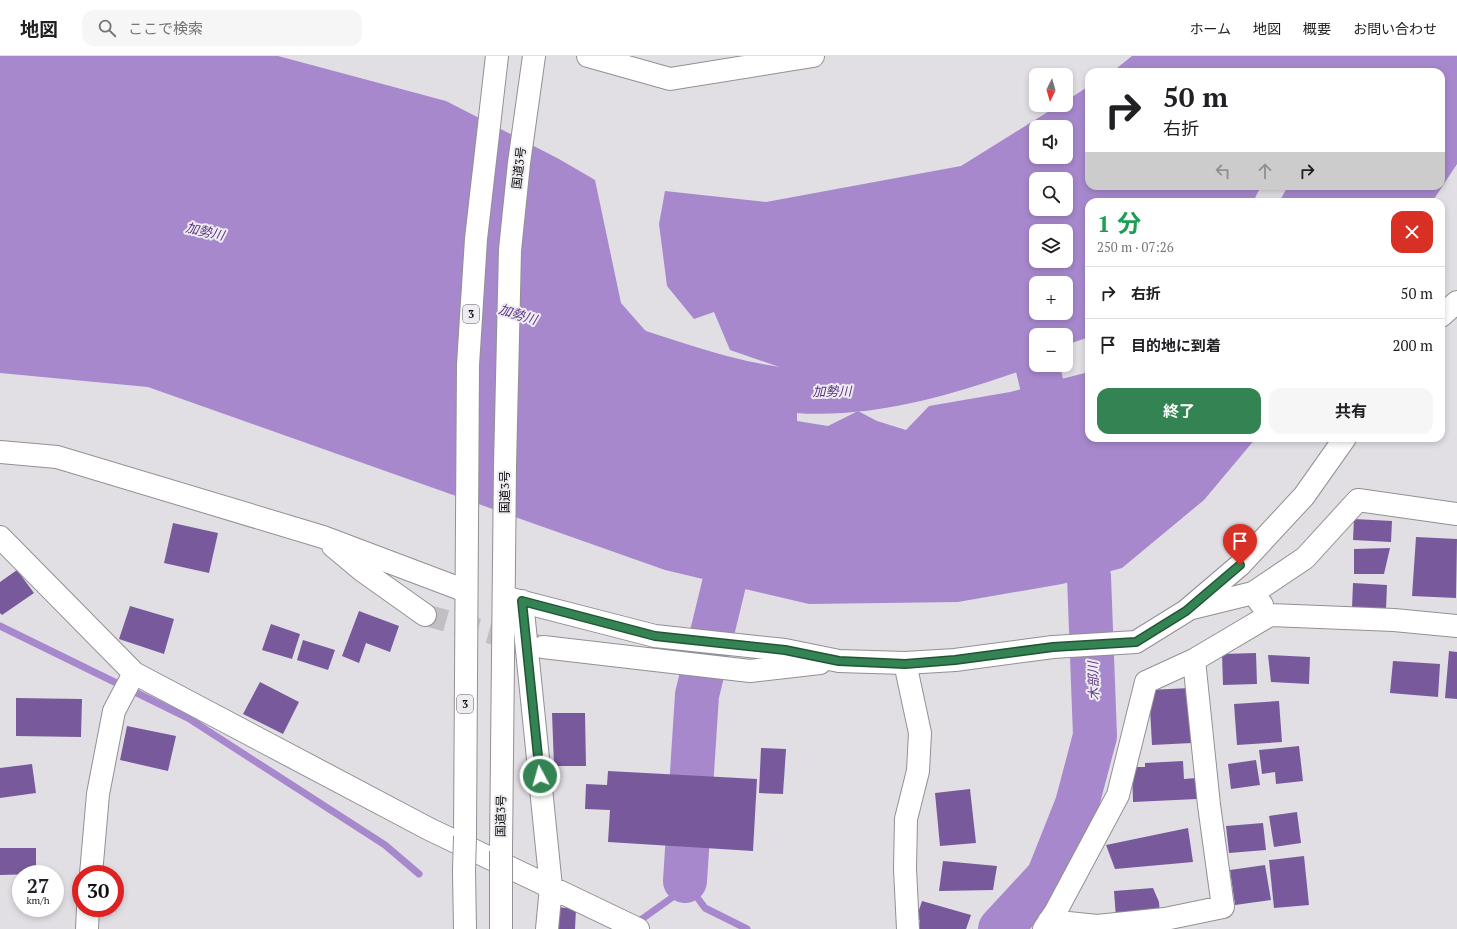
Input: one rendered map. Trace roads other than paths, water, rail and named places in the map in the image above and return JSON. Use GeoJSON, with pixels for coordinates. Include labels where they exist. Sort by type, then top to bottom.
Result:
{"type":"FeatureCollection","features":[{"type":"Feature","properties":{"kind":"main road","name":"3"},"geometry":{"type":"LineString","coordinates":[[465,929],[464,871],[468,365],[475,247],[497,56]]}},
{"type":"Feature","properties":{"kind":"main road"},"geometry":{"type":"LineString","coordinates":[[588,56],[670,79],[813,56]]}},
{"type":"Feature","properties":{"kind":"main road","name":"国道3号"},"geometry":{"type":"LineString","coordinates":[[500,929],[501,851],[510,595],[506,360],[510,250],[519,163],[533,60]]}},
{"type":"Feature","properties":{"kind":"main road"},"geometry":{"type":"LineString","coordinates":[[1445,312],[1457,302]]}},
{"type":"Feature","properties":{"kind":"main road"},"geometry":{"type":"LineString","coordinates":[[547,929],[551,887],[510,595],[655,636],[785,650],[839,661],[905,664],[955,660],[1053,647],[1136,642],[1188,609],[1240,565],[1304,496],[1342,442]]}},
{"type":"Feature","properties":{"kind":"main road"},"geometry":{"type":"LineString","coordinates":[[0,452],[57,457],[323,537],[466,582]]}},
{"type":"Feature","properties":{"kind":"main road"},"geometry":{"type":"LineString","coordinates":[[1188,609],[1253,593],[1305,558],[1358,500],[1457,514]]}},
{"type":"Feature","properties":{"kind":"main road"},"geometry":{"type":"LineString","coordinates":[[0,537],[134,673],[429,829],[638,929]]}},
{"type":"Feature","properties":{"kind":"main road"},"geometry":{"type":"LineString","coordinates":[[323,537],[363,571],[425,615]]}},
{"type":"Feature","properties":{"kind":"main road"},"geometry":{"type":"LineString","coordinates":[[1253,593],[1270,615]]}},
{"type":"Feature","properties":{"kind":"main road"},"geometry":{"type":"LineString","coordinates":[[1194,660],[1209,806],[1223,907],[1165,919],[1097,926],[1047,925],[1118,795],[1146,682],[1194,660],[1270,615],[1394,620],[1457,626]]}},
{"type":"Feature","properties":{"kind":"main road"},"geometry":{"type":"LineString","coordinates":[[543,647],[750,671],[839,661]]}},
{"type":"Feature","properties":{"kind":"main road"},"geometry":{"type":"LineString","coordinates":[[905,664],[920,733],[918,771],[906,819],[905,869],[908,929]]}},
{"type":"Feature","properties":{"kind":"main road"},"geometry":{"type":"LineString","coordinates":[[92,865],[98,794],[114,711],[134,673]]}},
{"type":"Feature","properties":{"kind":"main road"},"geometry":{"type":"LineString","coordinates":[[87,929],[88,917]]}},
{"type":"Feature","properties":{"kind":"water"},"geometry":{"type":"Polygon","coordinates":[[[0,56],[278,56],[446,101],[559,159],[595,180],[621,303],[687,378],[736,399],[797,404],[797,421],[828,426],[858,411],[877,421],[906,430],[929,406],[1010,392],[1085,373],[1085,442],[1253,442],[1204,500],[1122,568],[1062,584],[958,602],[809,604],[665,570],[148,387],[0,373],[0,56]]]}},
{"type":"Feature","properties":{"kind":"water"},"geometry":{"type":"Polygon","coordinates":[[[1132,56],[1331,56],[1324,68],[1117,68],[1132,56]]]}},
{"type":"Feature","properties":{"kind":"water"},"geometry":{"type":"Polygon","coordinates":[[[1350,56],[1457,56],[1457,164],[1445,182],[1445,68],[1347,68],[1350,56]]]}},
{"type":"Feature","properties":{"kind":"water"},"geometry":{"type":"Polygon","coordinates":[[[1085,89],[1085,190],[1259,190],[1255,198],[1085,198],[1085,338],[1073,343],[1073,328],[1029,328],[1029,355],[961,375],[806,376],[730,350],[714,312],[694,319],[667,286],[659,224],[665,191],[766,202],[961,166],[1029,124],[1029,164],[1073,164],[1073,120],[1035,120],[1048,112],[1073,112],[1073,96],[1085,89]]]}},
{"type":"Feature","properties":{"kind":"water"},"geometry":{"type":"Polygon","coordinates":[[[1286,190],[1440,190],[1435,198],[1281,198],[1286,190]]]}},
{"type":"Feature","properties":{"kind":"waterway","name":"加勢川"},"geometry":{"type":"LineString","coordinates":[[1343,68],[1354,56]]}},
{"type":"Feature","properties":{"kind":"waterway","name":"加勢川"},"geometry":{"type":"LineString","coordinates":[[615,344],[728,379],[774,388],[797,391],[827,392],[858,390],[919,379],[979,362],[1029,344]]}},
{"type":"Feature","properties":{"kind":"waterway","name":"木部川"},"geometry":{"type":"LineString","coordinates":[[1039,372],[1056,443]]}},
{"type":"Feature","properties":{"kind":"waterway","name":"木部川"},"geometry":{"type":"LineString","coordinates":[[1000,929],[1048,877],[1077,804],[1095,736],[1089,577],[1074,518]]}},
{"type":"Feature","properties":{"kind":"waterway"},"geometry":{"type":"LineString","coordinates":[[685,881],[697,695],[724,584]]}},
{"type":"Feature","properties":{"kind":"waterway"},"geometry":{"type":"LineString","coordinates":[[0,626],[188,718],[385,845],[419,874]]}},
{"type":"Feature","properties":{"kind":"waterway"},"geometry":{"type":"LineString","coordinates":[[635,924],[677,894],[685,881],[705,908],[747,929]]}},
{"type":"Feature","properties":{"kind":"tunnel"},"geometry":{"type":"LineString","coordinates":[[425,615],[543,647]]}}]}
